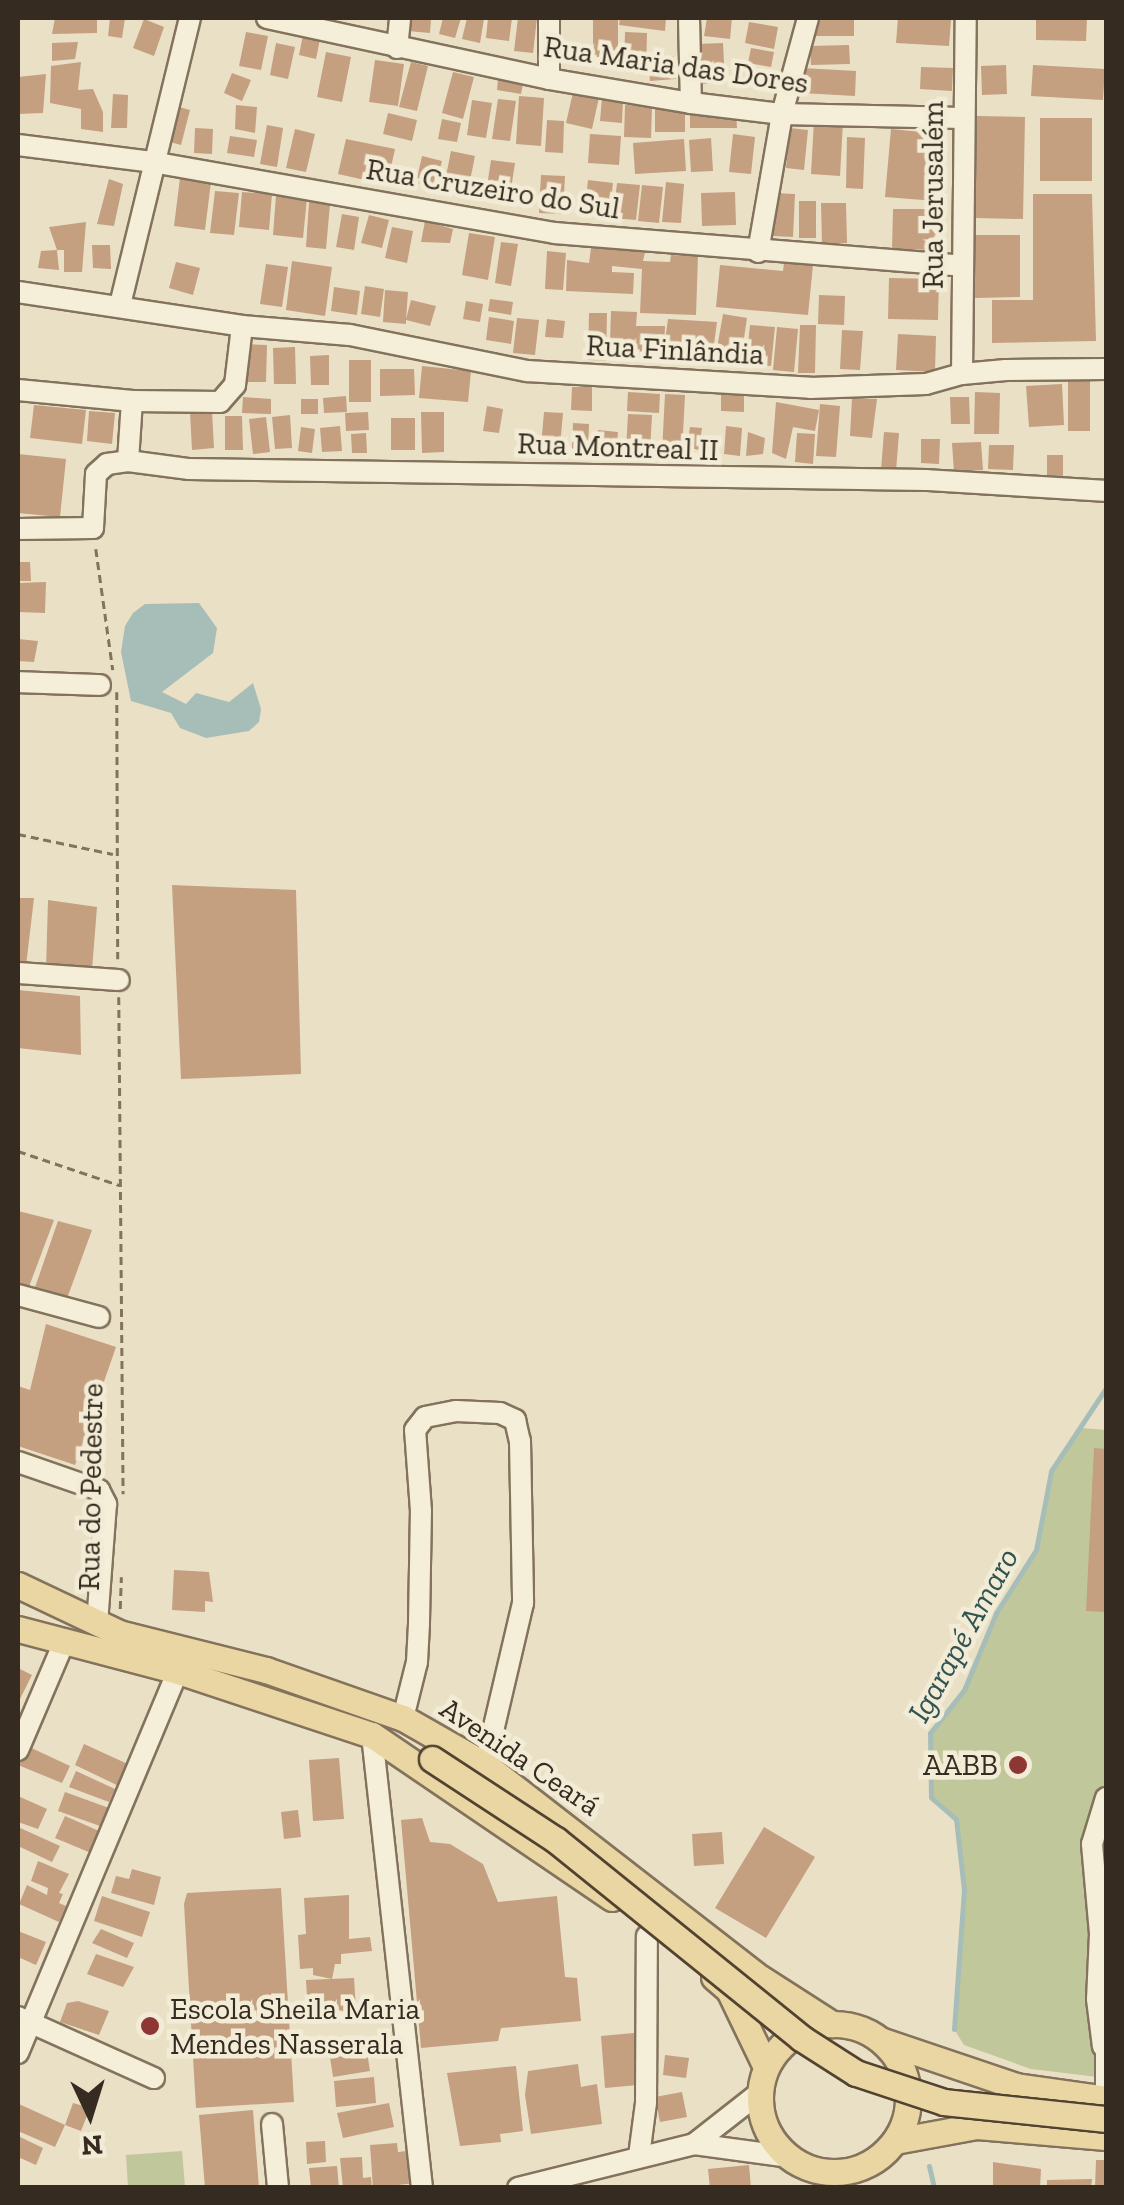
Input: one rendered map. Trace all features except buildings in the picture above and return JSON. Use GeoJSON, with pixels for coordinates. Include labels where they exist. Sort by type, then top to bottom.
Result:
{"type":"FeatureCollection","features":[{"type":"Feature","properties":{"kind":"main road","name":"Avenida Ceará"},"geometry":{"type":"LineString","coordinates":[[18,1585],[108,1628],[266,1670],[403,1718],[485,1765],[754,1974],[832,2024]]}},
{"type":"Feature","properties":{"kind":"main road"},"geometry":{"type":"LineString","coordinates":[[18,1629],[178,1671],[432,1759],[556,1840],[801,2038],[856,2073],[944,2102],[1106,2119]]}},
{"type":"Feature","properties":{"kind":"main road"},"geometry":{"type":"LineString","coordinates":[[377,1738],[614,1900],[730,1990],[766,2067]]}},
{"type":"Feature","properties":{"kind":"main road"},"geometry":{"type":"LineString","coordinates":[[883,2041],[900,2063],[908,2089],[906,2116],[895,2141],[875,2160],[850,2170],[822,2171],[790,2157],[768,2133],[760,2093],[766,2067],[792,2036],[832,2024],[859,2028],[883,2041],[1016,2086],[1106,2097]]}},
{"type":"Feature","properties":{"kind":"main road"},"geometry":{"type":"LineString","coordinates":[[895,2141],[977,2126],[1106,2137]]}},
{"type":"Feature","properties":{"kind":"street"},"geometry":{"type":"LineString","coordinates":[[120,305],[190,18]]}},
{"type":"Feature","properties":{"kind":"street","name":"Rua Maria das Dores"},"geometry":{"type":"LineString","coordinates":[[267,18],[550,79],[691,103],[782,114],[963,118]]}},
{"type":"Feature","properties":{"kind":"street"},"geometry":{"type":"LineString","coordinates":[[397,48],[400,18]]}},
{"type":"Feature","properties":{"kind":"street"},"geometry":{"type":"LineString","coordinates":[[550,18],[550,79]]}},
{"type":"Feature","properties":{"kind":"street"},"geometry":{"type":"LineString","coordinates":[[689,18],[691,103]]}},
{"type":"Feature","properties":{"kind":"street"},"geometry":{"type":"LineString","coordinates":[[758,252],[782,114],[808,18]]}},
{"type":"Feature","properties":{"kind":"street","name":"Rua Jerusalém"},"geometry":{"type":"LineString","coordinates":[[962,374],[966,18]]}},
{"type":"Feature","properties":{"kind":"street","name":"Rua Cruzeiro do Sul"},"geometry":{"type":"LineString","coordinates":[[18,145],[152,162],[555,233],[962,266]]}},
{"type":"Feature","properties":{"kind":"street","name":"Rua Finlândia"},"geometry":{"type":"LineString","coordinates":[[18,292],[242,326],[350,335],[527,371],[810,388],[926,384],[962,374],[1106,368]]}},
{"type":"Feature","properties":{"kind":"street"},"geometry":{"type":"LineString","coordinates":[[18,390],[132,401],[220,402],[235,384],[242,326]]}},
{"type":"Feature","properties":{"kind":"street"},"geometry":{"type":"LineString","coordinates":[[18,529],[93,528],[96,474],[107,464],[128,461],[132,401]]}},
{"type":"Feature","properties":{"kind":"street","name":"Rua Montreal II"},"geometry":{"type":"LineString","coordinates":[[128,461],[190,469],[709,480],[926,480],[1106,491]]}},
{"type":"Feature","properties":{"kind":"street"},"geometry":{"type":"LineString","coordinates":[[18,682],[110,684]]}},
{"type":"Feature","properties":{"kind":"street"},"geometry":{"type":"LineString","coordinates":[[18,973],[119,980]]}},
{"type":"Feature","properties":{"kind":"street"},"geometry":{"type":"LineString","coordinates":[[18,1294],[99,1317]]}},
{"type":"Feature","properties":{"kind":"street"},"geometry":{"type":"LineString","coordinates":[[403,1718],[417,1662],[419,1622],[422,1512],[415,1430],[424,1417],[456,1411],[500,1413],[515,1420],[520,1441],[523,1603],[485,1765]]}},
{"type":"Feature","properties":{"kind":"street"},"geometry":{"type":"LineString","coordinates":[[18,1462],[99,1490],[106,1504],[108,1628]]}},
{"type":"Feature","properties":{"kind":"street"},"geometry":{"type":"LineString","coordinates":[[18,1750],[65,1640]]}},
{"type":"Feature","properties":{"kind":"street"},"geometry":{"type":"LineString","coordinates":[[18,2053],[24,2020],[178,1671]]}},
{"type":"Feature","properties":{"kind":"street"},"geometry":{"type":"LineString","coordinates":[[377,1738],[422,2188]]}},
{"type":"Feature","properties":{"kind":"street"},"geometry":{"type":"LineString","coordinates":[[1106,1798],[1092,1844],[1103,1935],[1097,1999],[1105,2047],[1106,2097]]}},
{"type":"Feature","properties":{"kind":"street"},"geometry":{"type":"LineString","coordinates":[[640,2156],[646,2104],[646,1936]]}},
{"type":"Feature","properties":{"kind":"street"},"geometry":{"type":"LineString","coordinates":[[24,2020],[154,2078]]}},
{"type":"Feature","properties":{"kind":"street"},"geometry":{"type":"LineString","coordinates":[[694,2144],[760,2093]]}},
{"type":"Feature","properties":{"kind":"street"},"geometry":{"type":"LineString","coordinates":[[272,2124],[278,2188]]}},
{"type":"Feature","properties":{"kind":"street"},"geometry":{"type":"LineString","coordinates":[[518,2188],[607,2177],[640,2156],[694,2144],[790,2157]]}},
{"type":"Feature","properties":{"kind":"path","name":"Rua do Pedestre"},"geometry":{"type":"LineString","coordinates":[[93,528],[110,684],[119,980],[124,1494]]}},
{"type":"Feature","properties":{"kind":"path"},"geometry":{"type":"LineString","coordinates":[[18,834],[114,854]]}},
{"type":"Feature","properties":{"kind":"path"},"geometry":{"type":"LineString","coordinates":[[18,1151],[121,1186]]}},
{"type":"Feature","properties":{"kind":"path","name":"Rua do Pedestre"},"geometry":{"type":"LineString","coordinates":[[108,1628],[121,1573]]}},
{"type":"Feature","properties":{"kind":"green space","name":"AABB"},"geometry":{"type":"Polygon","coordinates":[[[1082,1428],[1106,1430],[1106,2078],[1031,2069],[964,2045],[954,2029],[964,1890],[956,1819],[931,1797],[930,1733],[964,1690],[996,1613],[1036,1550],[1051,1471],[1082,1428]]]}},
{"type":"Feature","properties":{"kind":"green space"},"geometry":{"type":"Polygon","coordinates":[[[182,2151],[185,2187],[128,2187],[126,2155],[182,2151]]]}},
{"type":"Feature","properties":{"kind":"water"},"geometry":{"type":"Polygon","coordinates":[[[199,603],[217,628],[213,653],[162,692],[186,704],[196,693],[229,702],[253,683],[261,709],[259,722],[249,731],[206,738],[180,728],[171,713],[131,701],[121,652],[125,626],[133,613],[145,604],[199,603]]]}},
{"type":"Feature","properties":{"kind":"waterway","name":"Igarapé Amaro"},"geometry":{"type":"LineString","coordinates":[[954,2029],[964,1890],[956,1819],[931,1797],[930,1733],[964,1690],[996,1613],[1036,1550],[1051,1471],[1106,1388]]}},
{"type":"Feature","properties":{"kind":"waterway","name":"Igarapé Amaro"},"geometry":{"type":"LineString","coordinates":[[929,2166],[934,2188]]}},
{"type":"Feature","properties":{"kind":"place","name":"AABB"},"geometry":{"type":"Point","coordinates":[1018,1765]}},
{"type":"Feature","properties":{"kind":"place","name":"Escola Sheila Maria Mendes Nasserala"},"geometry":{"type":"Point","coordinates":[150,2026]}}]}
